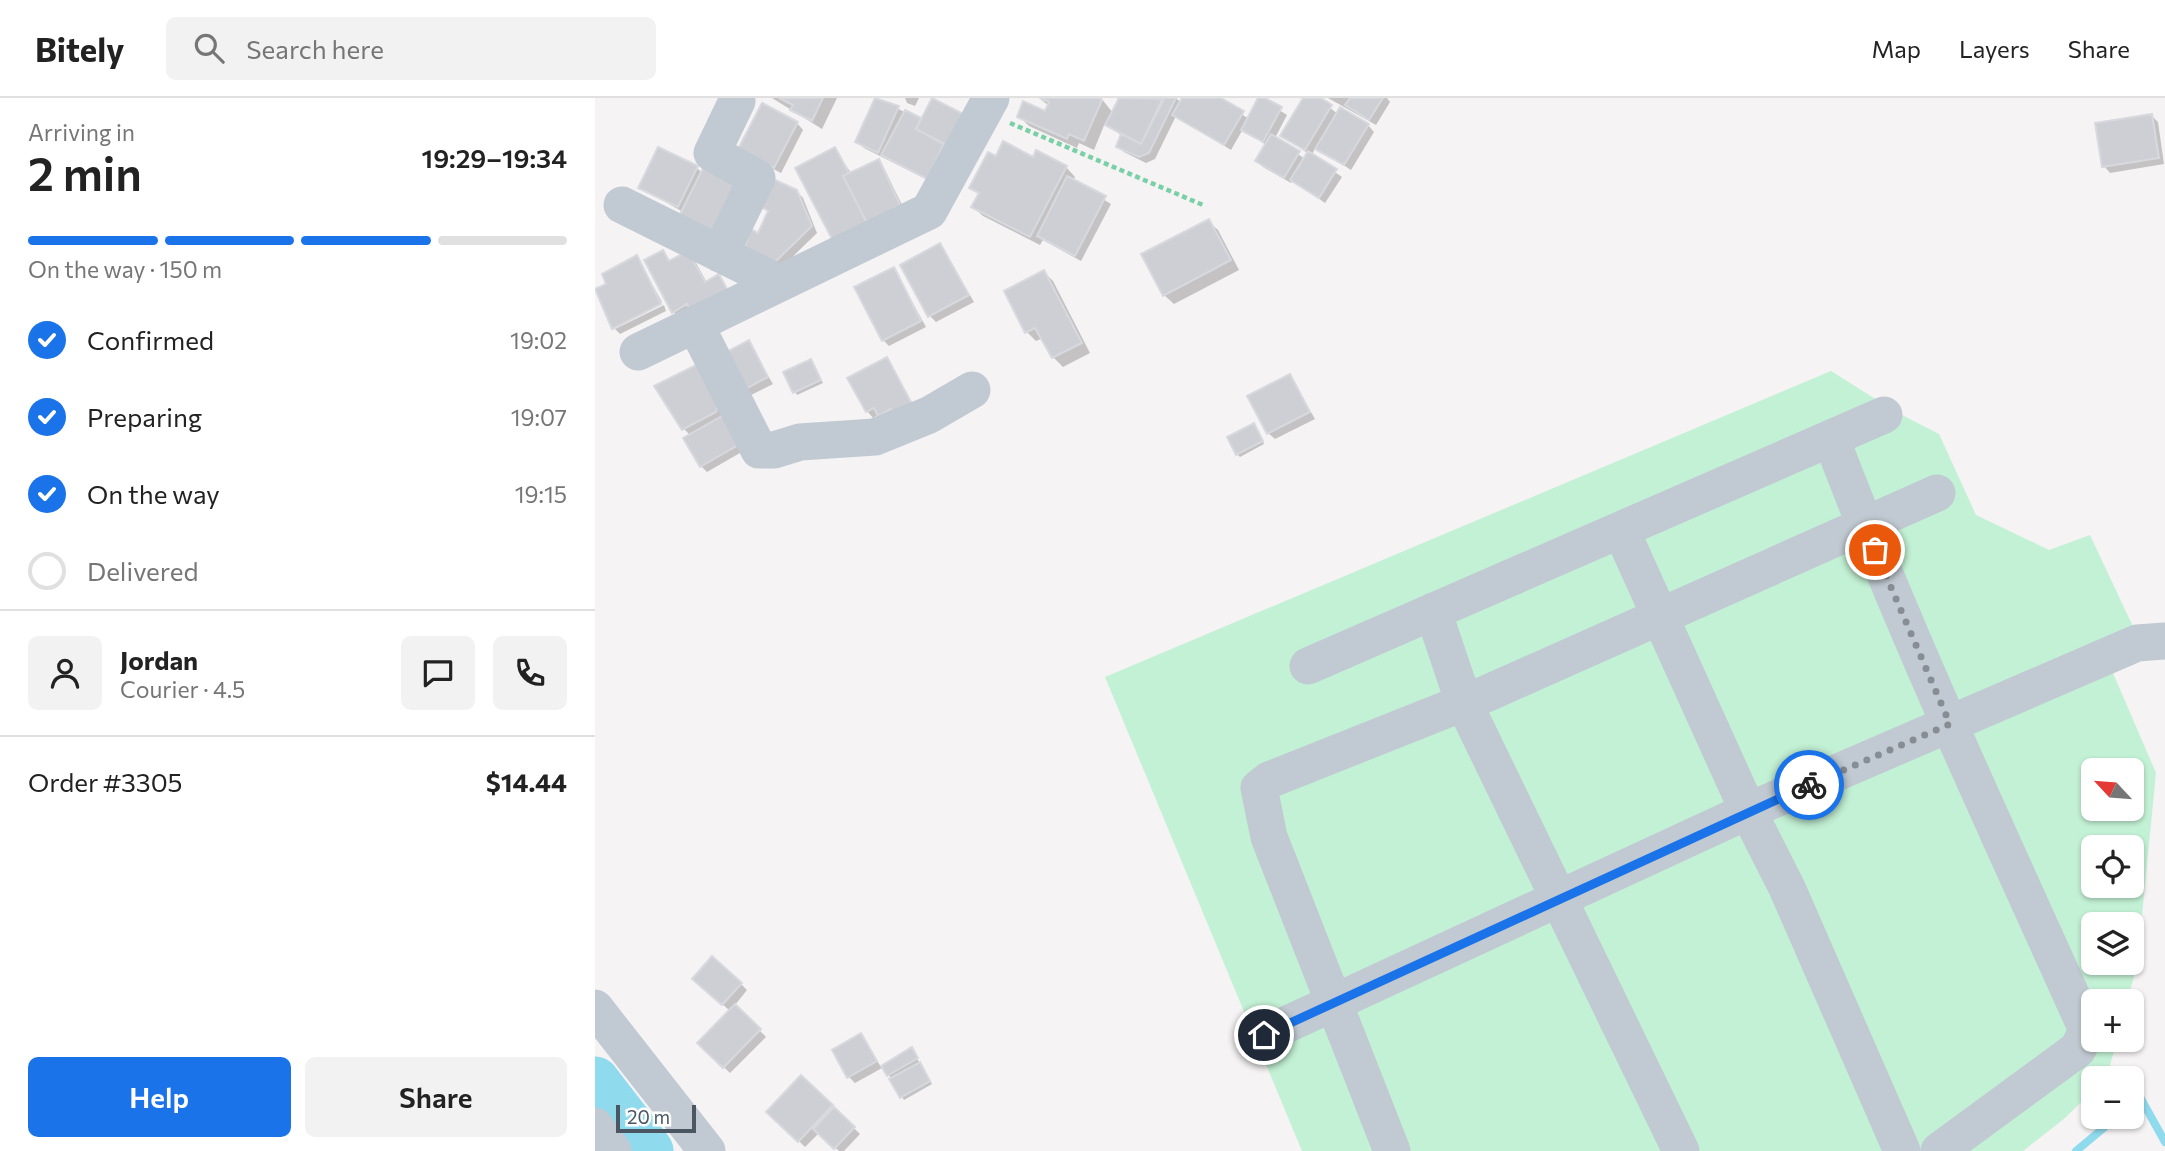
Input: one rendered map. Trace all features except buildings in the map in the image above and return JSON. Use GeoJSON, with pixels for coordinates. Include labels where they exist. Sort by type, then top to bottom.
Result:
{"type":"FeatureCollection","features":[{"type":"Feature","properties":{"kind":"street"},"geometry":{"type":"LineString","coordinates":[[719,254],[757,178],[712,153],[737,101]]}},
{"type":"Feature","properties":{"kind":"street"},"geometry":{"type":"LineString","coordinates":[[638,352],[929,211],[987,105]]}},
{"type":"Feature","properties":{"kind":"street"},"geometry":{"type":"LineString","coordinates":[[622,205],[779,284]]}},
{"type":"Feature","properties":{"kind":"street"},"geometry":{"type":"LineString","coordinates":[[695,324],[759,450],[774,450],[800,442],[876,437],[929,415],[972,390]]}},
{"type":"Feature","properties":{"kind":"street"},"geometry":{"type":"LineString","coordinates":[[1308,666],[1884,415]]}},
{"type":"Feature","properties":{"kind":"street"},"geometry":{"type":"LineString","coordinates":[[1831,438],[1864,526],[2087,1030],[2078,1049],[1939,1151]]}},
{"type":"Feature","properties":{"kind":"street"},"geometry":{"type":"LineString","coordinates":[[1392,1151],[1269,837],[1259,788],[1269,780],[1464,703],[1937,493]]}},
{"type":"Feature","properties":{"kind":"street"},"geometry":{"type":"LineString","coordinates":[[1621,530],[1748,811],[1787,888],[1902,1151]]}},
{"type":"Feature","properties":{"kind":"street"},"geometry":{"type":"LineString","coordinates":[[1433,611],[1464,703],[1681,1151]]}},
{"type":"Feature","properties":{"kind":"street"},"geometry":{"type":"LineString","coordinates":[[1264,1035],[1748,811],[2137,643],[2165,640]]}},
{"type":"Feature","properties":{"kind":"street"},"geometry":{"type":"LineString","coordinates":[[595,1007],[706,1151]]}},
{"type":"Feature","properties":{"kind":"street"},"geometry":{"type":"LineString","coordinates":[[595,1126],[614,1151]]}},
{"type":"Feature","properties":{"kind":"path"},"geometry":{"type":"LineString","coordinates":[[987,105],[1203,205]]}},
{"type":"Feature","properties":{"kind":"green space"},"geometry":{"type":"Polygon","coordinates":[[[1831,371],[1896,412],[1939,434],[1976,515],[2049,550],[2090,535],[2136,633],[2113,673],[2156,773],[2144,895],[2144,835],[2081,835],[2081,898],[2144,898],[2142,912],[2081,912],[2081,975],[2134,975],[2130,989],[2081,989],[2081,1052],[2114,1052],[2110,1066],[2081,1066],[2081,1102],[2023,1151],[1302,1151],[1105,677],[1831,371]]]}},
{"type":"Feature","properties":{"kind":"waterway"},"geometry":{"type":"LineString","coordinates":[[595,1081],[649,1151]]}},
{"type":"Feature","properties":{"kind":"waterway"},"geometry":{"type":"LineString","coordinates":[[2144,1104],[2165,1142]]}},
{"type":"Feature","properties":{"kind":"waterway"},"geometry":{"type":"LineString","coordinates":[[2076,1151],[2102,1129]]}},
{"type":"Feature","properties":{"kind":"way so far"},"geometry":{"type":"LineString","coordinates":[[1809,785],[1950,724],[1875,550]]}},
{"type":"Feature","properties":{"kind":"route"},"geometry":{"type":"LineString","coordinates":[[1264,1035],[1809,785]]}}]}
